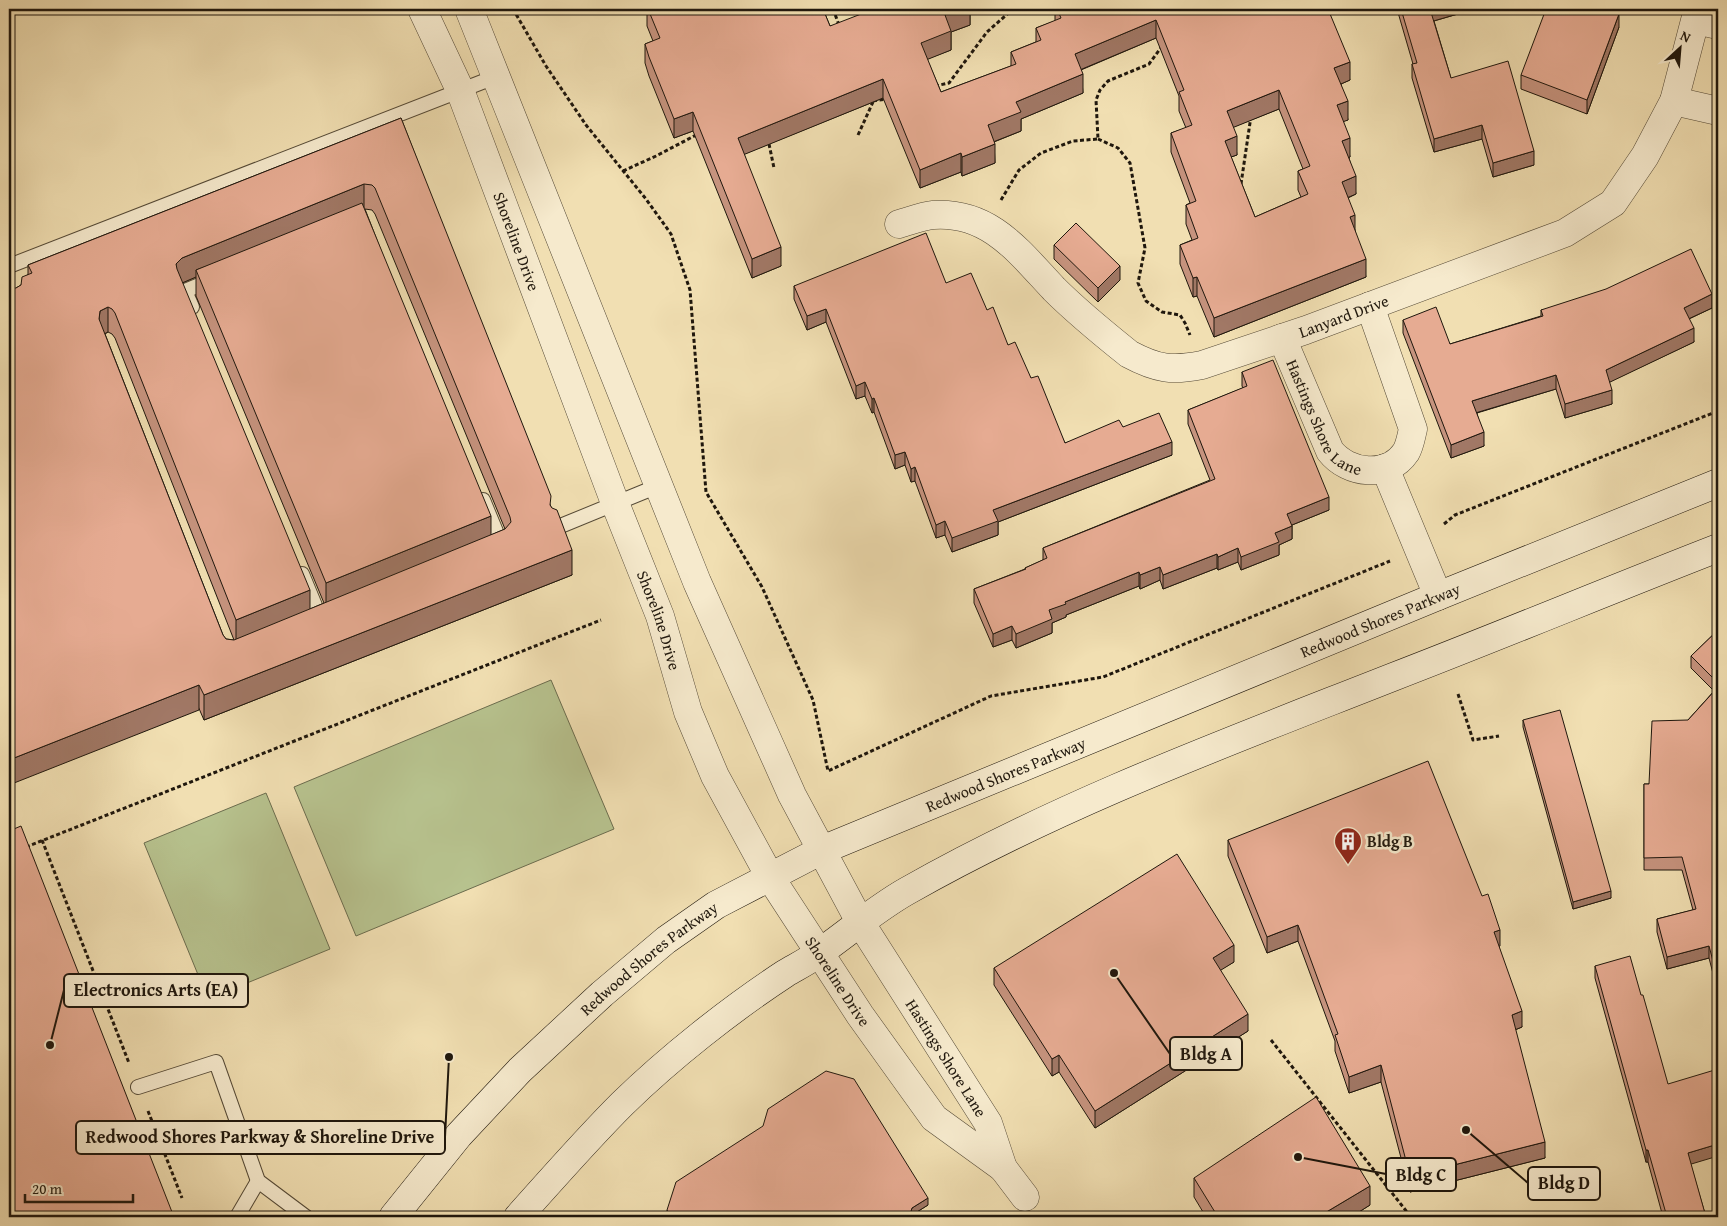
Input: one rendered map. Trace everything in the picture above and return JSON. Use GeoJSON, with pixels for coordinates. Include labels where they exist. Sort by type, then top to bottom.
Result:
{"type":"FeatureCollection","features":[{"type":"Feature","properties":{"kind":"street","name":"Shoreline Drive"},"geometry":{"type":"LineString","coordinates":[[422,9],[460,90],[615,503],[660,616],[692,721],[715,776],[770,877],[860,1015],[934,1118],[1003,1168]]}},
{"type":"Feature","properties":{"kind":"street"},"geometry":{"type":"LineString","coordinates":[[469,9],[697,582],[788,786],[860,922]]}},
{"type":"Feature","properties":{"kind":"street","name":"Lanyard Drive"},"geometry":{"type":"LineString","coordinates":[[899,224],[930,216],[954,215],[975,221],[1004,237],[1056,291],[1129,354],[1142,361],[1164,368],[1188,368],[1202,365],[1370,306],[1565,233],[1613,203],[1645,156],[1674,101],[1704,18]]}},
{"type":"Feature","properties":{"kind":"street"},"geometry":{"type":"LineString","coordinates":[[1674,101],[1718,111]]}},
{"type":"Feature","properties":{"kind":"street","name":"Hastings Shore Lane"},"geometry":{"type":"LineString","coordinates":[[1282,338],[1330,451],[1342,463],[1350,467],[1372,470],[1385,468],[1405,454],[1413,429],[1370,306]]}},
{"type":"Feature","properties":{"kind":"street","name":"Hastings Shore Lane"},"geometry":{"type":"LineString","coordinates":[[1385,468],[1438,596]]}},
{"type":"Feature","properties":{"kind":"street","name":"Redwood Shores Parkway"},"geometry":{"type":"LineString","coordinates":[[393,1217],[459,1135],[520,1070],[602,994],[666,940],[716,905],[822,850],[1438,596],[1718,483]]}},
{"type":"Feature","properties":{"kind":"street"},"geometry":{"type":"LineString","coordinates":[[518,1217],[623,1103],[670,1062],[721,1020],[904,893],[1005,839],[1099,796],[1237,738],[1718,548]]}},
{"type":"Feature","properties":{"kind":"street","name":"Hastings Shore Lane"},"geometry":{"type":"LineString","coordinates":[[860,922],[988,1123],[1003,1168],[1025,1197]]}},
{"type":"Feature","properties":{"kind":"lane"},"geometry":{"type":"LineString","coordinates":[[9,266],[495,77]]}},
{"type":"Feature","properties":{"kind":"lane"},"geometry":{"type":"LineString","coordinates":[[196,318],[185,291],[231,272]]}},
{"type":"Feature","properties":{"kind":"lane"},"geometry":{"type":"LineString","coordinates":[[558,526],[658,486]]}},
{"type":"Feature","properties":{"kind":"lane"},"geometry":{"type":"LineString","coordinates":[[480,491],[502,546],[484,553]]}},
{"type":"Feature","properties":{"kind":"lane"},"geometry":{"type":"LineString","coordinates":[[298,565],[321,620]]}},
{"type":"Feature","properties":{"kind":"lane"},"geometry":{"type":"LineString","coordinates":[[138,1086],[216,1062],[258,1182],[306,1217]]}},
{"type":"Feature","properties":{"kind":"lane"},"geometry":{"type":"LineString","coordinates":[[237,1217],[258,1182]]}},
{"type":"Feature","properties":{"kind":"path"},"geometry":{"type":"LineString","coordinates":[[513,9],[546,66],[581,118],[646,199],[671,234],[690,290],[706,492],[762,587],[813,700],[828,771],[991,696],[1103,677],[1388,562],[1418,547],[1456,515],[1718,411]]}},
{"type":"Feature","properties":{"kind":"path"},"geometry":{"type":"LineString","coordinates":[[834,9],[841,31]]}},
{"type":"Feature","properties":{"kind":"path"},"geometry":{"type":"LineString","coordinates":[[930,87],[949,82],[987,32],[1013,9]]}},
{"type":"Feature","properties":{"kind":"path"},"geometry":{"type":"LineString","coordinates":[[1098,139],[1096,100],[1100,90],[1108,81],[1149,64],[1167,39]]}},
{"type":"Feature","properties":{"kind":"path"},"geometry":{"type":"LineString","coordinates":[[858,136],[873,102],[870,93]]}},
{"type":"Feature","properties":{"kind":"path"},"geometry":{"type":"LineString","coordinates":[[873,102],[892,97]]}},
{"type":"Feature","properties":{"kind":"path"},"geometry":{"type":"LineString","coordinates":[[1241,186],[1252,118],[1251,109]]}},
{"type":"Feature","properties":{"kind":"path"},"geometry":{"type":"LineString","coordinates":[[623,171],[704,131]]}},
{"type":"Feature","properties":{"kind":"path"},"geometry":{"type":"LineString","coordinates":[[987,227],[1019,170],[1041,153],[1074,140],[1098,139],[1118,148],[1130,163],[1145,248],[1138,283],[1146,301],[1162,312],[1180,315],[1202,365]]}},
{"type":"Feature","properties":{"kind":"path"},"geometry":{"type":"LineString","coordinates":[[769,144],[774,168]]}},
{"type":"Feature","properties":{"kind":"path"},"geometry":{"type":"LineString","coordinates":[[17,850],[601,620]]}},
{"type":"Feature","properties":{"kind":"path"},"geometry":{"type":"LineString","coordinates":[[1458,694],[1473,740],[1499,736]]}},
{"type":"Feature","properties":{"kind":"path"},"geometry":{"type":"LineString","coordinates":[[42,840],[182,1198]]}},
{"type":"Feature","properties":{"kind":"path"},"geometry":{"type":"LineString","coordinates":[[1271,1040],[1411,1217]]}},
{"type":"Feature","properties":{"kind":"green space"},"geometry":{"type":"Polygon","coordinates":[[[551,680],[614,829],[356,936],[294,787],[551,680]]]}},
{"type":"Feature","properties":{"kind":"green space"},"geometry":{"type":"Polygon","coordinates":[[[266,793],[330,949],[208,999],[144,843],[266,793]]]}},
{"type":"Feature","properties":{"kind":"building"},"geometry":{"type":"Polygon","coordinates":[[[648,9],[823,9],[830,26],[874,9],[963,9],[945,15],[951,31],[921,43],[941,92],[1016,64],[1011,52],[1041,40],[1036,28],[1061,18],[1057,9],[1328,9],[1350,62],[1334,68],[1348,101],[1337,105],[1350,138],[1342,141],[1356,176],[1342,182],[1355,215],[1350,217],[1366,259],[1214,318],[1197,277],[1193,278],[1180,245],[1198,238],[1186,205],[1196,201],[1171,133],[1192,125],[1179,92],[1184,90],[1156,20],[1075,54],[1083,74],[1016,102],[1021,112],[988,125],[995,144],[962,157],[961,153],[920,170],[883,79],[738,138],[781,247],[752,259],[693,112],[674,119],[645,44],[660,38],[648,9]],[[1279,90],[1227,111],[1237,136],[1225,141],[1255,217],[1308,194],[1298,171],[1310,166],[1279,90]]]}},
{"type":"Feature","properties":{"kind":"building"},"geometry":{"type":"Polygon","coordinates":[[[1401,9],[1430,9],[1451,78],[1508,61],[1534,151],[1493,163],[1482,125],[1434,139],[1412,64],[1417,63],[1401,9]]]}},
{"type":"Feature","properties":{"kind":"building"},"geometry":{"type":"Polygon","coordinates":[[[1546,9],[1606,9],[1619,14],[1587,100],[1521,75],[1546,9]]]}},
{"type":"Feature","properties":{"kind":"building"},"geometry":{"type":"Polygon","coordinates":[[[401,118],[551,496],[550,505],[557,510],[572,550],[204,695],[199,685],[9,760],[9,285],[12,288],[16,288],[21,285],[22,277],[32,273],[28,265],[401,118]],[[364,184],[182,258],[176,264],[310,590],[236,620],[115,313],[108,307],[100,311],[99,319],[226,639],[234,640],[505,529],[511,522],[375,188],[372,185],[364,184]]]}},
{"type":"Feature","properties":{"kind":"building"},"geometry":{"type":"Polygon","coordinates":[[[362,203],[491,516],[326,583],[196,270],[362,203]]]}},
{"type":"Feature","properties":{"kind":"building"},"geometry":{"type":"Polygon","coordinates":[[[1076,223],[1120,266],[1098,288],[1054,245],[1076,223]]]}},
{"type":"Feature","properties":{"kind":"building"},"geometry":{"type":"Polygon","coordinates":[[[926,233],[946,283],[971,273],[987,310],[993,307],[1008,345],[1015,342],[1031,378],[1038,376],[1065,443],[1119,420],[1123,427],[1159,413],[1172,442],[993,510],[998,521],[952,538],[945,521],[936,525],[915,467],[911,469],[905,452],[895,455],[874,398],[872,399],[865,382],[856,386],[826,309],[807,316],[794,286],[926,233]]]}},
{"type":"Feature","properties":{"kind":"building"},"geometry":{"type":"Polygon","coordinates":[[[1691,249],[1712,294],[1684,308],[1694,328],[1606,370],[1612,390],[1565,404],[1556,375],[1472,401],[1484,432],[1451,445],[1403,320],[1436,307],[1450,344],[1543,316],[1541,310],[1606,289],[1691,249]]]}},
{"type":"Feature","properties":{"kind":"building"},"geometry":{"type":"Polygon","coordinates":[[[1273,360],[1329,497],[1287,514],[1292,526],[1275,533],[1279,542],[1241,557],[1238,548],[1218,557],[1217,554],[1163,575],[1160,567],[1140,575],[1139,572],[1049,610],[1052,619],[1016,634],[1012,626],[993,634],[974,589],[1026,569],[1047,558],[1043,548],[1215,479],[1188,410],[1247,386],[1242,372],[1273,360]]]}},
{"type":"Feature","properties":{"kind":"building"},"geometry":{"type":"Polygon","coordinates":[[[1718,630],[1718,683],[1691,656],[1718,630]]]}},
{"type":"Feature","properties":{"kind":"building"},"geometry":{"type":"Polygon","coordinates":[[[1718,687],[1718,980],[1709,946],[1667,957],[1657,919],[1696,909],[1682,857],[1644,858],[1644,784],[1649,784],[1652,721],[1688,720],[1718,687]]]}},
{"type":"Feature","properties":{"kind":"building"},"geometry":{"type":"Polygon","coordinates":[[[1560,710],[1611,891],[1573,902],[1523,720],[1560,710]]]}},
{"type":"Feature","properties":{"kind":"building"},"geometry":{"type":"Polygon","coordinates":[[[1428,761],[1482,896],[1488,894],[1500,930],[1494,932],[1522,1011],[1512,1015],[1545,1142],[1410,1176],[1381,1065],[1349,1077],[1335,1035],[1338,1034],[1298,925],[1267,937],[1228,840],[1428,761]]]}},
{"type":"Feature","properties":{"kind":"building"},"geometry":{"type":"Polygon","coordinates":[[[21,826],[172,1212],[158,1217],[9,1217],[9,831],[21,826]]]}},
{"type":"Feature","properties":{"kind":"building"},"geometry":{"type":"Polygon","coordinates":[[[1177,854],[1234,945],[1213,958],[1248,1014],[1095,1111],[1059,1055],[1052,1059],[994,968],[1177,854]]]}},
{"type":"Feature","properties":{"kind":"building"},"geometry":{"type":"Polygon","coordinates":[[[1630,956],[1668,1084],[1718,1069],[1718,1144],[1688,1153],[1706,1217],[1667,1217],[1648,1150],[1646,1150],[1595,966],[1630,956]]]}},
{"type":"Feature","properties":{"kind":"building"},"geometry":{"type":"Polygon","coordinates":[[[826,1071],[854,1079],[928,1198],[912,1208],[909,1217],[671,1217],[667,1210],[676,1182],[763,1126],[768,1109],[826,1071]]]}},
{"type":"Feature","properties":{"kind":"building"},"geometry":{"type":"Polygon","coordinates":[[[1316,1097],[1370,1186],[1318,1217],[1218,1217],[1194,1178],[1316,1097]]]}},
{"type":"Feature","properties":{"kind":"place","name":"Bldg B"},"geometry":{"type":"Point","coordinates":[1348,865]}},
{"type":"Feature","properties":{"kind":"place","name":"Bldg A"},"geometry":{"type":"Point","coordinates":[1114,973]}},
{"type":"Feature","properties":{"kind":"place","name":"Electronics Arts (EA)"},"geometry":{"type":"Point","coordinates":[50,1045]}},
{"type":"Feature","properties":{"kind":"place","name":"Redwood Shores Parkway & Shoreline Drive"},"geometry":{"type":"Point","coordinates":[449,1057]}},
{"type":"Feature","properties":{"kind":"place","name":"Bldg D"},"geometry":{"type":"Point","coordinates":[1466,1130]}},
{"type":"Feature","properties":{"kind":"place","name":"Bldg C"},"geometry":{"type":"Point","coordinates":[1298,1157]}}]}
